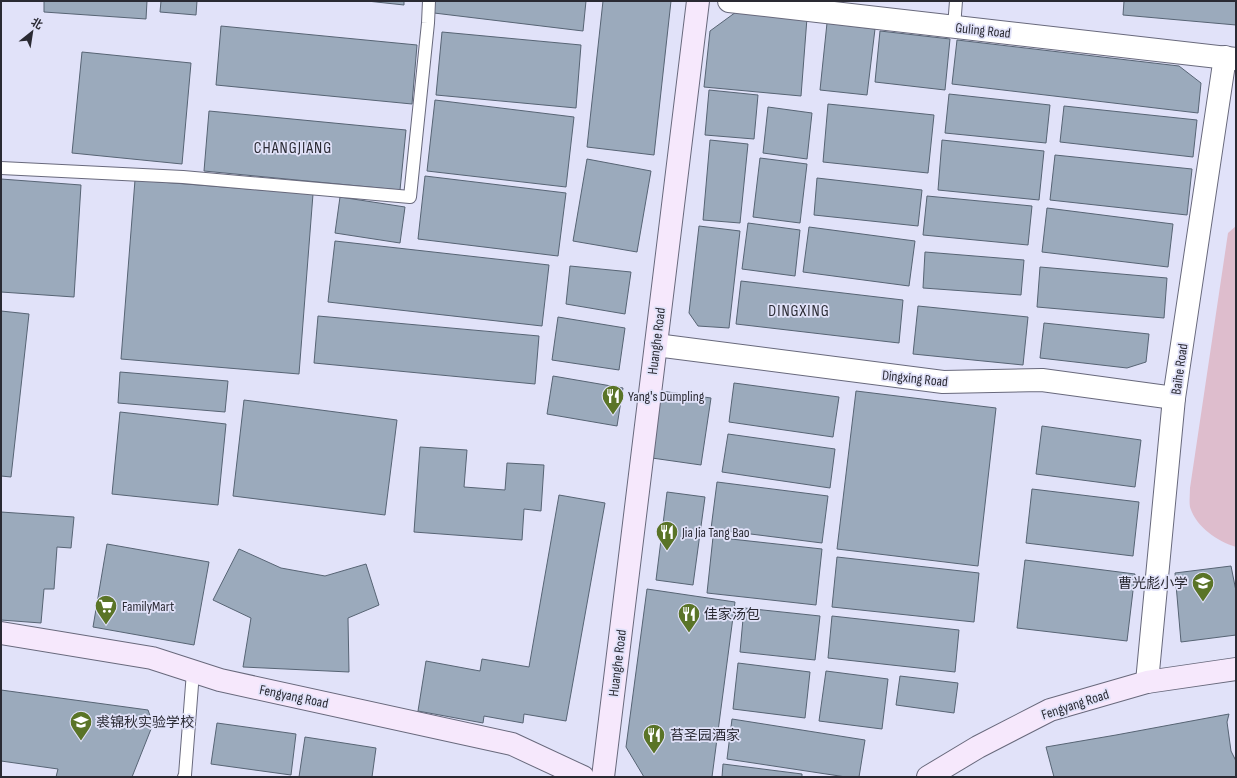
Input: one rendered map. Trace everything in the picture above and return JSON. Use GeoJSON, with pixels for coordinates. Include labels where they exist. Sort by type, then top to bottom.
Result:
{"type":"FeatureCollection","features":[{"type":"Feature","properties":{"kind":"street","name":"Huanghe Road"},"geometry":{"type":"LineString","coordinates":[[603,777],[698,1]]}},
{"type":"Feature","properties":{"kind":"street","name":"Guling Road"},"geometry":{"type":"LineString","coordinates":[[729,1],[1230,58]]}},
{"type":"Feature","properties":{"kind":"street","name":"Baihe Road"},"geometry":{"type":"LineString","coordinates":[[1147,682],[1174,398],[1230,58]]}},
{"type":"Feature","properties":{"kind":"street","name":"Dingxing Road"},"geometry":{"type":"LineString","coordinates":[[656,345],[943,382],[1042,380],[1174,398]]}},
{"type":"Feature","properties":{"kind":"street","name":"Fengyang Road"},"geometry":{"type":"LineString","coordinates":[[1,633],[152,658],[220,680],[512,744],[583,777]]}},
{"type":"Feature","properties":{"kind":"street","name":"Fengyang Road"},"geometry":{"type":"LineString","coordinates":[[928,777],[978,747],[1050,710],[1147,682],[1236,669]]}},
{"type":"Feature","properties":{"kind":"lane"},"geometry":{"type":"LineString","coordinates":[[1,168],[183,177],[410,197],[429,1]]}},
{"type":"Feature","properties":{"kind":"lane"},"geometry":{"type":"LineString","coordinates":[[954,27],[956,1]]}},
{"type":"Feature","properties":{"kind":"lane"},"geometry":{"type":"LineString","coordinates":[[184,777],[193,672]]}},
{"type":"Feature","properties":{"kind":"shaded area"},"geometry":{"type":"Polygon","coordinates":[[[1236,226],[1236,547],[1215,537],[1197,521],[1190,507],[1190,488],[1228,233],[1236,226]]]}},
{"type":"Feature","properties":{"kind":"building"},"geometry":{"type":"Polygon","coordinates":[[[44,1],[147,1],[146,19],[44,12],[44,1]]]}},
{"type":"Feature","properties":{"kind":"building"},"geometry":{"type":"Polygon","coordinates":[[[161,1],[197,1],[196,15],[160,12],[161,1]]]}},
{"type":"Feature","properties":{"kind":"building"},"geometry":{"type":"Polygon","coordinates":[[[367,1],[404,1],[404,5],[367,1]]]}},
{"type":"Feature","properties":{"kind":"building"},"geometry":{"type":"Polygon","coordinates":[[[435,1],[586,1],[583,31],[434,13],[435,1]]]}},
{"type":"Feature","properties":{"kind":"building"},"geometry":{"type":"Polygon","coordinates":[[[603,1],[671,1],[654,155],[587,147],[603,1]]]}},
{"type":"Feature","properties":{"kind":"building"},"geometry":{"type":"Polygon","coordinates":[[[1124,1],[1236,1],[1236,25],[1123,15],[1124,1]]]}},
{"type":"Feature","properties":{"kind":"building"},"geometry":{"type":"Polygon","coordinates":[[[736,12],[807,18],[801,96],[704,87],[710,31],[736,12]]]}},
{"type":"Feature","properties":{"kind":"building"},"geometry":{"type":"Polygon","coordinates":[[[827,23],[875,29],[867,95],[820,90],[827,23]]]}},
{"type":"Feature","properties":{"kind":"building"},"geometry":{"type":"Polygon","coordinates":[[[221,26],[417,45],[412,104],[216,85],[221,26]]]}},
{"type":"Feature","properties":{"kind":"building"},"geometry":{"type":"Polygon","coordinates":[[[880,31],[950,39],[945,90],[875,82],[880,31]]]}},
{"type":"Feature","properties":{"kind":"building"},"geometry":{"type":"Polygon","coordinates":[[[442,32],[581,45],[576,108],[436,95],[442,32]]]}},
{"type":"Feature","properties":{"kind":"building"},"geometry":{"type":"Polygon","coordinates":[[[957,40],[1179,66],[1201,83],[1198,113],[952,84],[957,40]]]}},
{"type":"Feature","properties":{"kind":"building"},"geometry":{"type":"Polygon","coordinates":[[[82,52],[191,63],[182,164],[72,153],[82,52]]]}},
{"type":"Feature","properties":{"kind":"building"},"geometry":{"type":"Polygon","coordinates":[[[709,90],[758,95],[754,139],[705,135],[709,90]]]}},
{"type":"Feature","properties":{"kind":"building"},"geometry":{"type":"Polygon","coordinates":[[[949,94],[1050,105],[1046,143],[945,133],[949,94]]]}},
{"type":"Feature","properties":{"kind":"building"},"geometry":{"type":"Polygon","coordinates":[[[435,100],[574,117],[566,187],[427,171],[435,100]]]}},
{"type":"Feature","properties":{"kind":"building"},"geometry":{"type":"Polygon","coordinates":[[[828,104],[934,115],[928,173],[823,162],[828,104]]]}},
{"type":"Feature","properties":{"kind":"building"},"geometry":{"type":"Polygon","coordinates":[[[1064,106],[1197,120],[1193,157],[1060,142],[1064,106]]]}},
{"type":"Feature","properties":{"kind":"building"},"geometry":{"type":"Polygon","coordinates":[[[768,107],[812,113],[807,159],[763,153],[768,107]]]}},
{"type":"Feature","properties":{"kind":"building"},"geometry":{"type":"Polygon","coordinates":[[[209,111],[406,130],[400,190],[204,171],[209,111]]]}},
{"type":"Feature","properties":{"kind":"building"},"geometry":{"type":"Polygon","coordinates":[[[710,140],[748,144],[740,223],[703,220],[710,140]]]}},
{"type":"Feature","properties":{"kind":"building"},"geometry":{"type":"Polygon","coordinates":[[[942,140],[1044,151],[1039,200],[938,190],[942,140]]]}},
{"type":"Feature","properties":{"kind":"building"},"geometry":{"type":"Polygon","coordinates":[[[1055,155],[1192,169],[1187,215],[1050,200],[1055,155]]]}},
{"type":"Feature","properties":{"kind":"building"},"geometry":{"type":"Polygon","coordinates":[[[760,158],[807,164],[800,223],[753,217],[760,158]]]}},
{"type":"Feature","properties":{"kind":"building"},"geometry":{"type":"Polygon","coordinates":[[[587,159],[651,171],[637,252],[573,241],[587,159]]]}},
{"type":"Feature","properties":{"kind":"building"},"geometry":{"type":"Polygon","coordinates":[[[425,176],[566,193],[558,256],[418,239],[425,176]]]}},
{"type":"Feature","properties":{"kind":"building"},"geometry":{"type":"Polygon","coordinates":[[[817,178],[922,190],[918,226],[814,215],[817,178]]]}},
{"type":"Feature","properties":{"kind":"building"},"geometry":{"type":"Polygon","coordinates":[[[1,179],[81,185],[74,297],[1,292],[1,179]]]}},
{"type":"Feature","properties":{"kind":"building"},"geometry":{"type":"Polygon","coordinates":[[[135,180],[313,194],[299,374],[121,359],[135,180]]]}},
{"type":"Feature","properties":{"kind":"building"},"geometry":{"type":"Polygon","coordinates":[[[927,196],[1032,206],[1028,245],[923,235],[927,196]]]}},
{"type":"Feature","properties":{"kind":"building"},"geometry":{"type":"Polygon","coordinates":[[[340,197],[405,207],[400,243],[335,233],[340,197]]]}},
{"type":"Feature","properties":{"kind":"building"},"geometry":{"type":"Polygon","coordinates":[[[1047,208],[1173,224],[1168,267],[1042,252],[1047,208]]]}},
{"type":"Feature","properties":{"kind":"building"},"geometry":{"type":"Polygon","coordinates":[[[748,223],[800,230],[795,276],[742,269],[748,223]]]}},
{"type":"Feature","properties":{"kind":"building"},"geometry":{"type":"Polygon","coordinates":[[[699,226],[740,231],[729,328],[698,326],[689,313],[699,226]]]}},
{"type":"Feature","properties":{"kind":"building"},"geometry":{"type":"Polygon","coordinates":[[[809,227],[915,241],[909,286],[803,272],[809,227]]]}},
{"type":"Feature","properties":{"kind":"building"},"geometry":{"type":"Polygon","coordinates":[[[335,241],[549,265],[542,326],[328,302],[335,241]]]}},
{"type":"Feature","properties":{"kind":"building"},"geometry":{"type":"Polygon","coordinates":[[[925,252],[1024,260],[1021,295],[923,288],[925,252]]]}},
{"type":"Feature","properties":{"kind":"building"},"geometry":{"type":"Polygon","coordinates":[[[570,266],[631,272],[625,314],[566,304],[570,266]]]}},
{"type":"Feature","properties":{"kind":"building"},"geometry":{"type":"Polygon","coordinates":[[[1040,267],[1167,278],[1164,318],[1037,307],[1040,267]]]}},
{"type":"Feature","properties":{"kind":"building"},"geometry":{"type":"Polygon","coordinates":[[[741,281],[903,300],[899,343],[736,324],[741,281]]]}},
{"type":"Feature","properties":{"kind":"building"},"geometry":{"type":"Polygon","coordinates":[[[918,306],[1028,317],[1023,365],[913,354],[918,306]]]}},
{"type":"Feature","properties":{"kind":"building"},"geometry":{"type":"Polygon","coordinates":[[[1,311],[29,314],[11,477],[1,476],[1,311]]]}},
{"type":"Feature","properties":{"kind":"building"},"geometry":{"type":"Polygon","coordinates":[[[318,316],[539,336],[535,384],[314,363],[318,316]]]}},
{"type":"Feature","properties":{"kind":"building"},"geometry":{"type":"Polygon","coordinates":[[[558,317],[625,328],[619,370],[552,360],[558,317]]]}},
{"type":"Feature","properties":{"kind":"building"},"geometry":{"type":"Polygon","coordinates":[[[1044,323],[1149,334],[1146,362],[1127,368],[1040,358],[1044,323]]]}},
{"type":"Feature","properties":{"kind":"building"},"geometry":{"type":"Polygon","coordinates":[[[120,372],[228,381],[225,412],[118,403],[120,372]]]}},
{"type":"Feature","properties":{"kind":"building"},"geometry":{"type":"Polygon","coordinates":[[[553,376],[623,388],[617,426],[547,414],[553,376]]]}},
{"type":"Feature","properties":{"kind":"building"},"geometry":{"type":"Polygon","coordinates":[[[734,383],[839,397],[833,437],[729,422],[734,383]]]}},
{"type":"Feature","properties":{"kind":"building"},"geometry":{"type":"Polygon","coordinates":[[[661,391],[711,398],[701,465],[652,458],[661,391]]]}},
{"type":"Feature","properties":{"kind":"building"},"geometry":{"type":"Polygon","coordinates":[[[856,391],[996,408],[978,566],[837,549],[856,391]]]}},
{"type":"Feature","properties":{"kind":"building"},"geometry":{"type":"Polygon","coordinates":[[[244,400],[397,420],[385,515],[233,496],[244,400]]]}},
{"type":"Feature","properties":{"kind":"building"},"geometry":{"type":"Polygon","coordinates":[[[120,412],[226,424],[218,505],[112,494],[120,412]]]}},
{"type":"Feature","properties":{"kind":"building"},"geometry":{"type":"Polygon","coordinates":[[[1042,426],[1141,440],[1135,487],[1036,474],[1042,426]]]}},
{"type":"Feature","properties":{"kind":"building"},"geometry":{"type":"Polygon","coordinates":[[[728,434],[835,449],[830,488],[722,472],[728,434]]]}},
{"type":"Feature","properties":{"kind":"building"},"geometry":{"type":"Polygon","coordinates":[[[420,447],[467,450],[464,487],[505,490],[507,463],[544,465],[541,511],[524,509],[522,540],[414,532],[420,447]]]}},
{"type":"Feature","properties":{"kind":"building"},"geometry":{"type":"Polygon","coordinates":[[[717,482],[828,496],[822,543],[711,529],[717,482]]]}},
{"type":"Feature","properties":{"kind":"building"},"geometry":{"type":"Polygon","coordinates":[[[1032,489],[1139,502],[1133,556],[1026,543],[1032,489]]]}},
{"type":"Feature","properties":{"kind":"building"},"geometry":{"type":"Polygon","coordinates":[[[667,492],[705,497],[693,585],[656,580],[667,492]]]}},
{"type":"Feature","properties":{"kind":"building"},"geometry":{"type":"Polygon","coordinates":[[[559,495],[605,503],[566,721],[524,714],[523,723],[484,716],[483,723],[418,711],[426,661],[480,671],[482,659],[529,667],[559,495]]]}},
{"type":"Feature","properties":{"kind":"building"},"geometry":{"type":"Polygon","coordinates":[[[1,512],[74,517],[71,548],[57,547],[54,589],[44,589],[41,623],[1,620],[1,512]]]}},
{"type":"Feature","properties":{"kind":"building"},"geometry":{"type":"Polygon","coordinates":[[[713,537],[822,549],[816,605],[707,593],[713,537]]]}},
{"type":"Feature","properties":{"kind":"building"},"geometry":{"type":"Polygon","coordinates":[[[107,544],[209,562],[194,645],[93,627],[107,544]]]}},
{"type":"Feature","properties":{"kind":"building"},"geometry":{"type":"Polygon","coordinates":[[[239,549],[281,568],[325,576],[366,564],[379,605],[348,618],[349,672],[243,667],[251,618],[213,600],[239,549]]]}},
{"type":"Feature","properties":{"kind":"building"},"geometry":{"type":"Polygon","coordinates":[[[837,557],[979,573],[974,622],[832,607],[837,557]]]}},
{"type":"Feature","properties":{"kind":"building"},"geometry":{"type":"Polygon","coordinates":[[[1025,560],[1135,574],[1127,641],[1017,628],[1025,560]]]}},
{"type":"Feature","properties":{"kind":"building"},"geometry":{"type":"Polygon","coordinates":[[[1231,566],[1236,591],[1236,635],[1181,642],[1175,573],[1231,566]]]}},
{"type":"Feature","properties":{"kind":"building"},"geometry":{"type":"Polygon","coordinates":[[[647,589],[735,602],[712,777],[644,777],[626,747],[647,589]]]}},
{"type":"Feature","properties":{"kind":"building"},"geometry":{"type":"Polygon","coordinates":[[[744,608],[820,616],[815,660],[740,652],[744,608]]]}},
{"type":"Feature","properties":{"kind":"building"},"geometry":{"type":"Polygon","coordinates":[[[832,616],[959,630],[955,672],[828,658],[832,616]]]}},
{"type":"Feature","properties":{"kind":"building"},"geometry":{"type":"Polygon","coordinates":[[[738,663],[810,672],[805,718],[733,709],[738,663]]]}},
{"type":"Feature","properties":{"kind":"building"},"geometry":{"type":"Polygon","coordinates":[[[826,671],[888,679],[882,729],[819,721],[826,671]]]}},
{"type":"Feature","properties":{"kind":"building"},"geometry":{"type":"Polygon","coordinates":[[[900,676],[958,683],[954,713],[896,705],[900,676]]]}},
{"type":"Feature","properties":{"kind":"building","name":"裘锦秋实验学校"},"geometry":{"type":"Polygon","coordinates":[[[1,690],[148,710],[153,724],[132,777],[56,777],[58,769],[1,761],[1,690]]]}},
{"type":"Feature","properties":{"kind":"building"},"geometry":{"type":"Polygon","coordinates":[[[1229,714],[1227,722],[1231,751],[1236,761],[1236,777],[1054,777],[1046,747],[1229,714]]]}},
{"type":"Feature","properties":{"kind":"building"},"geometry":{"type":"Polygon","coordinates":[[[732,719],[865,740],[859,777],[846,777],[727,759],[732,719]]]}},
{"type":"Feature","properties":{"kind":"building"},"geometry":{"type":"Polygon","coordinates":[[[217,723],[296,734],[291,775],[211,764],[217,723]]]}},
{"type":"Feature","properties":{"kind":"building"},"geometry":{"type":"Polygon","coordinates":[[[305,737],[376,748],[372,777],[299,777],[305,737]]]}},
{"type":"Feature","properties":{"kind":"building"},"geometry":{"type":"Polygon","coordinates":[[[723,764],[802,774],[802,777],[722,777],[723,764]]]}},
{"type":"Feature","properties":{"kind":"place","name":"Yang's Dumpling"},"geometry":{"type":"Point","coordinates":[613,416]}},
{"type":"Feature","properties":{"kind":"place","name":"Jia Jia Tang Bao"},"geometry":{"type":"Point","coordinates":[667,552]}},
{"type":"Feature","properties":{"kind":"place","name":"曹光彪小学"},"geometry":{"type":"Point","coordinates":[1203,602]}},
{"type":"Feature","properties":{"kind":"place","name":"FamilyMart"},"geometry":{"type":"Point","coordinates":[106,626]}},
{"type":"Feature","properties":{"kind":"place","name":"佳家汤包"},"geometry":{"type":"Point","coordinates":[689,634]}},
{"type":"Feature","properties":{"kind":"place","name":"裘锦秋实验学校"},"geometry":{"type":"Point","coordinates":[81,742]}},
{"type":"Feature","properties":{"kind":"place","name":"苔圣园酒家"},"geometry":{"type":"Point","coordinates":[654,754]}},
{"type":"Feature","properties":{"kind":"district","name":"CHANGJIANG"},"geometry":{"type":"Point","coordinates":[293,147]}},
{"type":"Feature","properties":{"kind":"district","name":"DINGXING"},"geometry":{"type":"Point","coordinates":[799,310]}}]}
